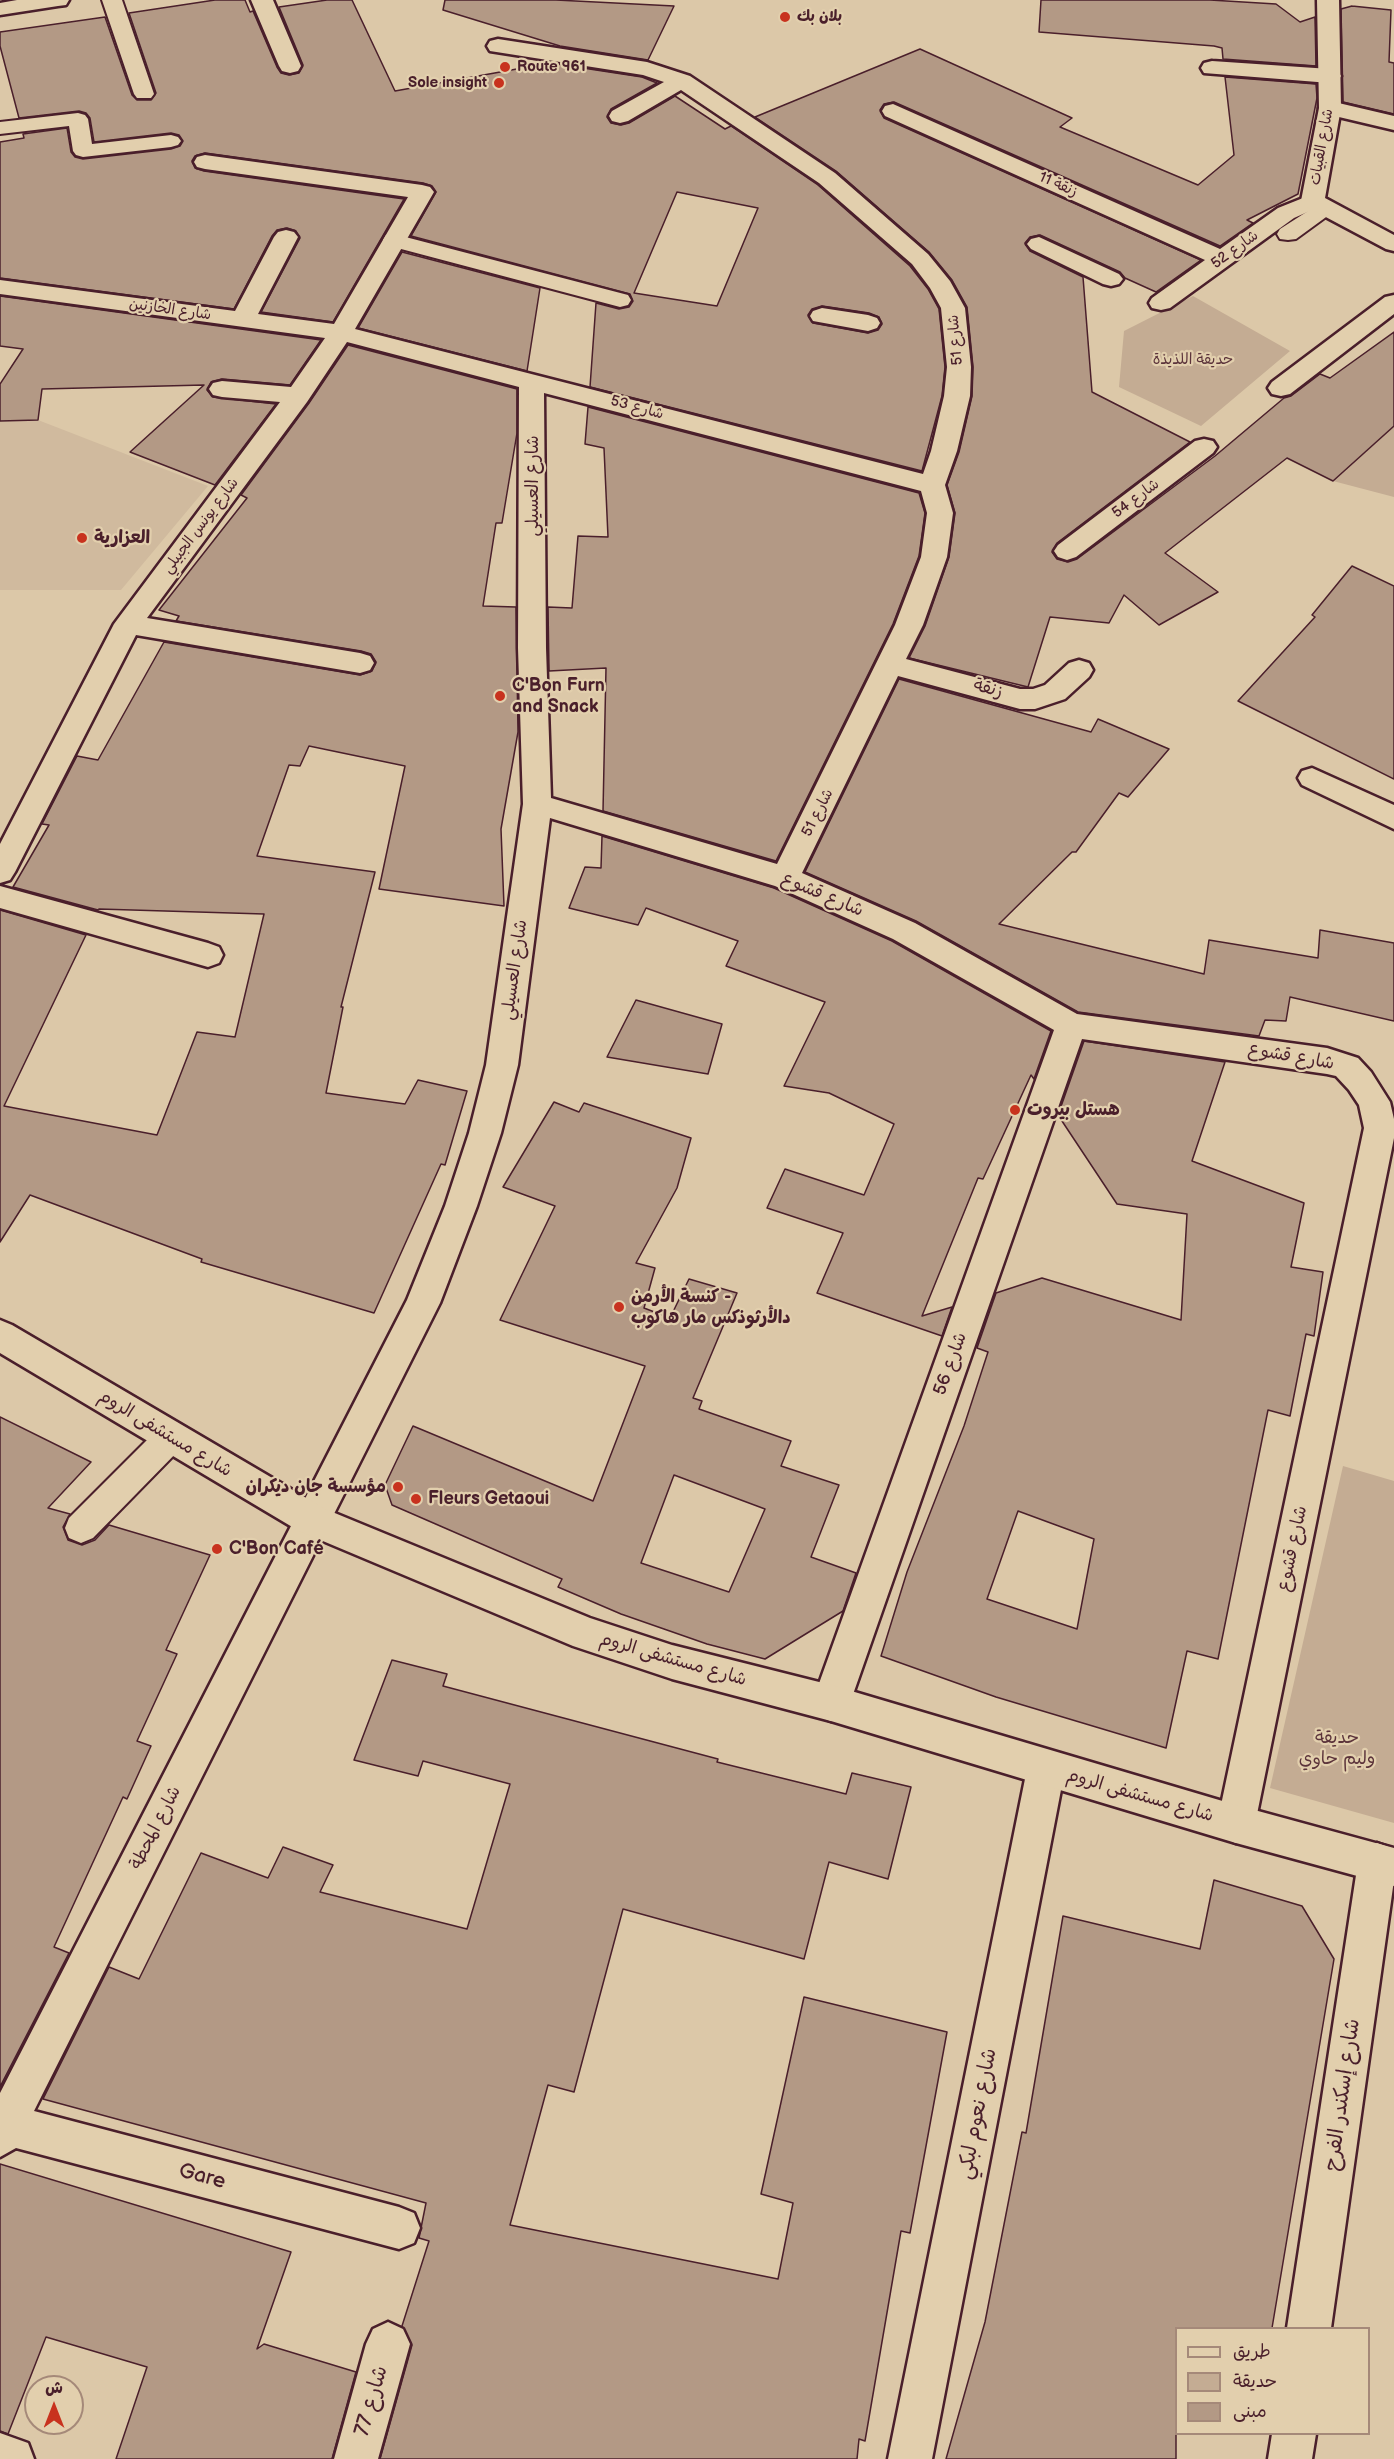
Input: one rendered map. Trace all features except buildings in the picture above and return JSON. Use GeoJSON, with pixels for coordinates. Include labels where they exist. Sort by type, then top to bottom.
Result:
{"type":"FeatureCollection","features":[{"type":"Feature","properties":{"kind":"street"},"geometry":{"type":"LineString","coordinates":[[0,9],[58,0]]}},
{"type":"Feature","properties":{"kind":"street"},"geometry":{"type":"LineString","coordinates":[[262,0],[290,66]]}},
{"type":"Feature","properties":{"kind":"street","name":"شارع القبيات"},"geometry":{"type":"LineString","coordinates":[[1329,0],[1330,108],[1320,205],[1394,244]]}},
{"type":"Feature","properties":{"kind":"street","name":"شارع 51"},"geometry":{"type":"LineString","coordinates":[[498,46],[647,69],[682,81],[827,178],[920,259],[942,286],[953,308],[959,366],[954,411],[932,485],[940,513],[934,557],[909,625],[785,878]]}},
{"type":"Feature","properties":{"kind":"street"},"geometry":{"type":"LineString","coordinates":[[1212,68],[1330,76]]}},
{"type":"Feature","properties":{"kind":"street"},"geometry":{"type":"LineString","coordinates":[[620,116],[682,81]]}},
{"type":"Feature","properties":{"kind":"street"},"geometry":{"type":"LineString","coordinates":[[1330,108],[1394,123]]}},
{"type":"Feature","properties":{"kind":"street","name":"زنقة 11"},"geometry":{"type":"LineString","coordinates":[[893,111],[1223,259]]}},
{"type":"Feature","properties":{"kind":"street","name":"شارع يونس الجبيلي"},"geometry":{"type":"LineString","coordinates":[[2,863],[128,624],[298,396],[341,333],[422,192],[205,162]]}},
{"type":"Feature","properties":{"kind":"street","name":"شارع 52"},"geometry":{"type":"LineString","coordinates":[[1161,303],[1286,213],[1320,205]]}},
{"type":"Feature","properties":{"kind":"street"},"geometry":{"type":"LineString","coordinates":[[243,320],[286,237]]}},
{"type":"Feature","properties":{"kind":"street"},"geometry":{"type":"LineString","coordinates":[[1040,244],[1111,279]]}},
{"type":"Feature","properties":{"kind":"street","name":"شارع الخازنين"},"geometry":{"type":"LineString","coordinates":[[0,287],[341,333]]}},
{"type":"Feature","properties":{"kind":"street"},"geometry":{"type":"LineString","coordinates":[[1281,388],[1394,302]]}},
{"type":"Feature","properties":{"kind":"street"},"geometry":{"type":"LineString","coordinates":[[822,316],[868,323]]}},
{"type":"Feature","properties":{"kind":"street","name":"شارع 53"},"geometry":{"type":"LineString","coordinates":[[341,333],[932,485]]}},
{"type":"Feature","properties":{"kind":"street","name":"شارع العسيلي"},"geometry":{"type":"LineString","coordinates":[[312,1520],[423,1302],[461,1206],[485,1133],[502,1065],[537,804],[532,648],[533,420],[531,381]]}},
{"type":"Feature","properties":{"kind":"street"},"geometry":{"type":"LineString","coordinates":[[222,389],[298,396]]}},
{"type":"Feature","properties":{"kind":"street","name":"شارع 54"},"geometry":{"type":"LineString","coordinates":[[1067,551],[1204,447]]}},
{"type":"Feature","properties":{"kind":"street"},"geometry":{"type":"LineString","coordinates":[[230,486],[257,492]]}},
{"type":"Feature","properties":{"kind":"street"},"geometry":{"type":"LineString","coordinates":[[128,624],[360,663]]}},
{"type":"Feature","properties":{"kind":"street","name":"زنقة"},"geometry":{"type":"LineString","coordinates":[[890,664],[1028,699],[1046,697],[1055,692],[1079,670]]}},
{"type":"Feature","properties":{"kind":"street"},"geometry":{"type":"LineString","coordinates":[[1312,778],[1394,818]]}},
{"type":"Feature","properties":{"kind":"street","name":"شارع قشوع"},"geometry":{"type":"LineString","coordinates":[[537,804],[785,878],[904,931],[1071,1025],[1327,1061],[1347,1067],[1360,1081],[1374,1102],[1380,1128],[1236,1824]]}},
{"type":"Feature","properties":{"kind":"street"},"geometry":{"type":"LineString","coordinates":[[0,897],[208,955]]}},
{"type":"Feature","properties":{"kind":"street","name":"شارع 56"},"geometry":{"type":"LineString","coordinates":[[831,1703],[1071,1025]]}},
{"type":"Feature","properties":{"kind":"street","name":"شارع مستشفى الروم"},"geometry":{"type":"LineString","coordinates":[[0,1335],[312,1520],[586,1634],[672,1662],[831,1703],[1236,1824],[1386,1865]]}},
{"type":"Feature","properties":{"kind":"street","name":"شارع المحطة"},"geometry":{"type":"LineString","coordinates":[[2,2128],[312,1520]]}},
{"type":"Feature","properties":{"kind":"street","name":"شارع نعوم لبكي"},"geometry":{"type":"LineString","coordinates":[[910,2459],[1046,1768]]}},
{"type":"Feature","properties":{"kind":"street","name":"شارع إسكندر الفرح"},"geometry":{"type":"LineString","coordinates":[[1309,2327],[1386,1865]]}},
{"type":"Feature","properties":{"kind":"street","name":"Gare"},"geometry":{"type":"LineString","coordinates":[[2,2128],[399,2229]]}},
{"type":"Feature","properties":{"kind":"street","name":"شارع 77"},"geometry":{"type":"LineString","coordinates":[[356,2459],[388,2344]]}},
{"type":"Feature","properties":{"kind":"street"},"geometry":{"type":"LineString","coordinates":[[1290,2459],[1294,2435]]}},
{"type":"Feature","properties":{"kind":"street"},"geometry":{"type":"LineString","coordinates":[[0,2455],[12,2459]]}},
{"type":"Feature","properties":{"kind":"lane"},"geometry":{"type":"LineString","coordinates":[[112,0],[144,94]]}},
{"type":"Feature","properties":{"kind":"lane"},"geometry":{"type":"LineString","coordinates":[[0,128],[78,120],[83,151],[171,141]]}},
{"type":"Feature","properties":{"kind":"lane"},"geometry":{"type":"LineString","coordinates":[[1288,234],[1320,205]]}},
{"type":"Feature","properties":{"kind":"lane"},"geometry":{"type":"LineString","coordinates":[[394,240],[620,300]]}},
{"type":"Feature","properties":{"kind":"lane"},"geometry":{"type":"LineString","coordinates":[[81,1528],[171,1437]]}},
{"type":"Feature","properties":{"kind":"shaded area","name":"العزارية"},"geometry":{"type":"Polygon","coordinates":[[[43,385],[38,420],[208,486],[121,590],[0,590],[0,386],[43,385]]]}},
{"type":"Feature","properties":{"kind":"green space","name":"حديقة اللذيذة"},"geometry":{"type":"Polygon","coordinates":[[[1193,296],[1290,351],[1201,426],[1119,387],[1124,331],[1193,296]]]}},
{"type":"Feature","properties":{"kind":"green space"},"geometry":{"type":"Polygon","coordinates":[[[1394,426],[1394,497],[1333,481],[1394,426]]]}},
{"type":"Feature","properties":{"kind":"green space","name":"حديقة وليم حاوي"},"geometry":{"type":"Polygon","coordinates":[[[1343,1466],[1394,1481],[1394,1823],[1270,1788],[1343,1466]]]}},
{"type":"Feature","properties":{"kind":"place","name":"بلان بك"},"geometry":{"type":"Point","coordinates":[785,17]}},
{"type":"Feature","properties":{"kind":"place","name":"Route 961"},"geometry":{"type":"Point","coordinates":[505,67]}},
{"type":"Feature","properties":{"kind":"place","name":"Sole insight"},"geometry":{"type":"Point","coordinates":[499,83]}},
{"type":"Feature","properties":{"kind":"place","name":"العزارية"},"geometry":{"type":"Point","coordinates":[82,538]}},
{"type":"Feature","properties":{"kind":"place","name":"C'Bon Furn and Snack"},"geometry":{"type":"Point","coordinates":[500,696]}},
{"type":"Feature","properties":{"kind":"place","name":"هستل بيروت"},"geometry":{"type":"Point","coordinates":[1015,1110]}},
{"type":"Feature","properties":{"kind":"place","name":"كنسة الأرمن - دالأرثوذكس مار هاكوب"},"geometry":{"type":"Point","coordinates":[619,1307]}},
{"type":"Feature","properties":{"kind":"place","name":"مؤسسة جان ديكران"},"geometry":{"type":"Point","coordinates":[398,1487]}},
{"type":"Feature","properties":{"kind":"place","name":"Fleurs Getaoui"},"geometry":{"type":"Point","coordinates":[416,1499]}},
{"type":"Feature","properties":{"kind":"place","name":"C'Bon Café"},"geometry":{"type":"Point","coordinates":[217,1549]}}]}
